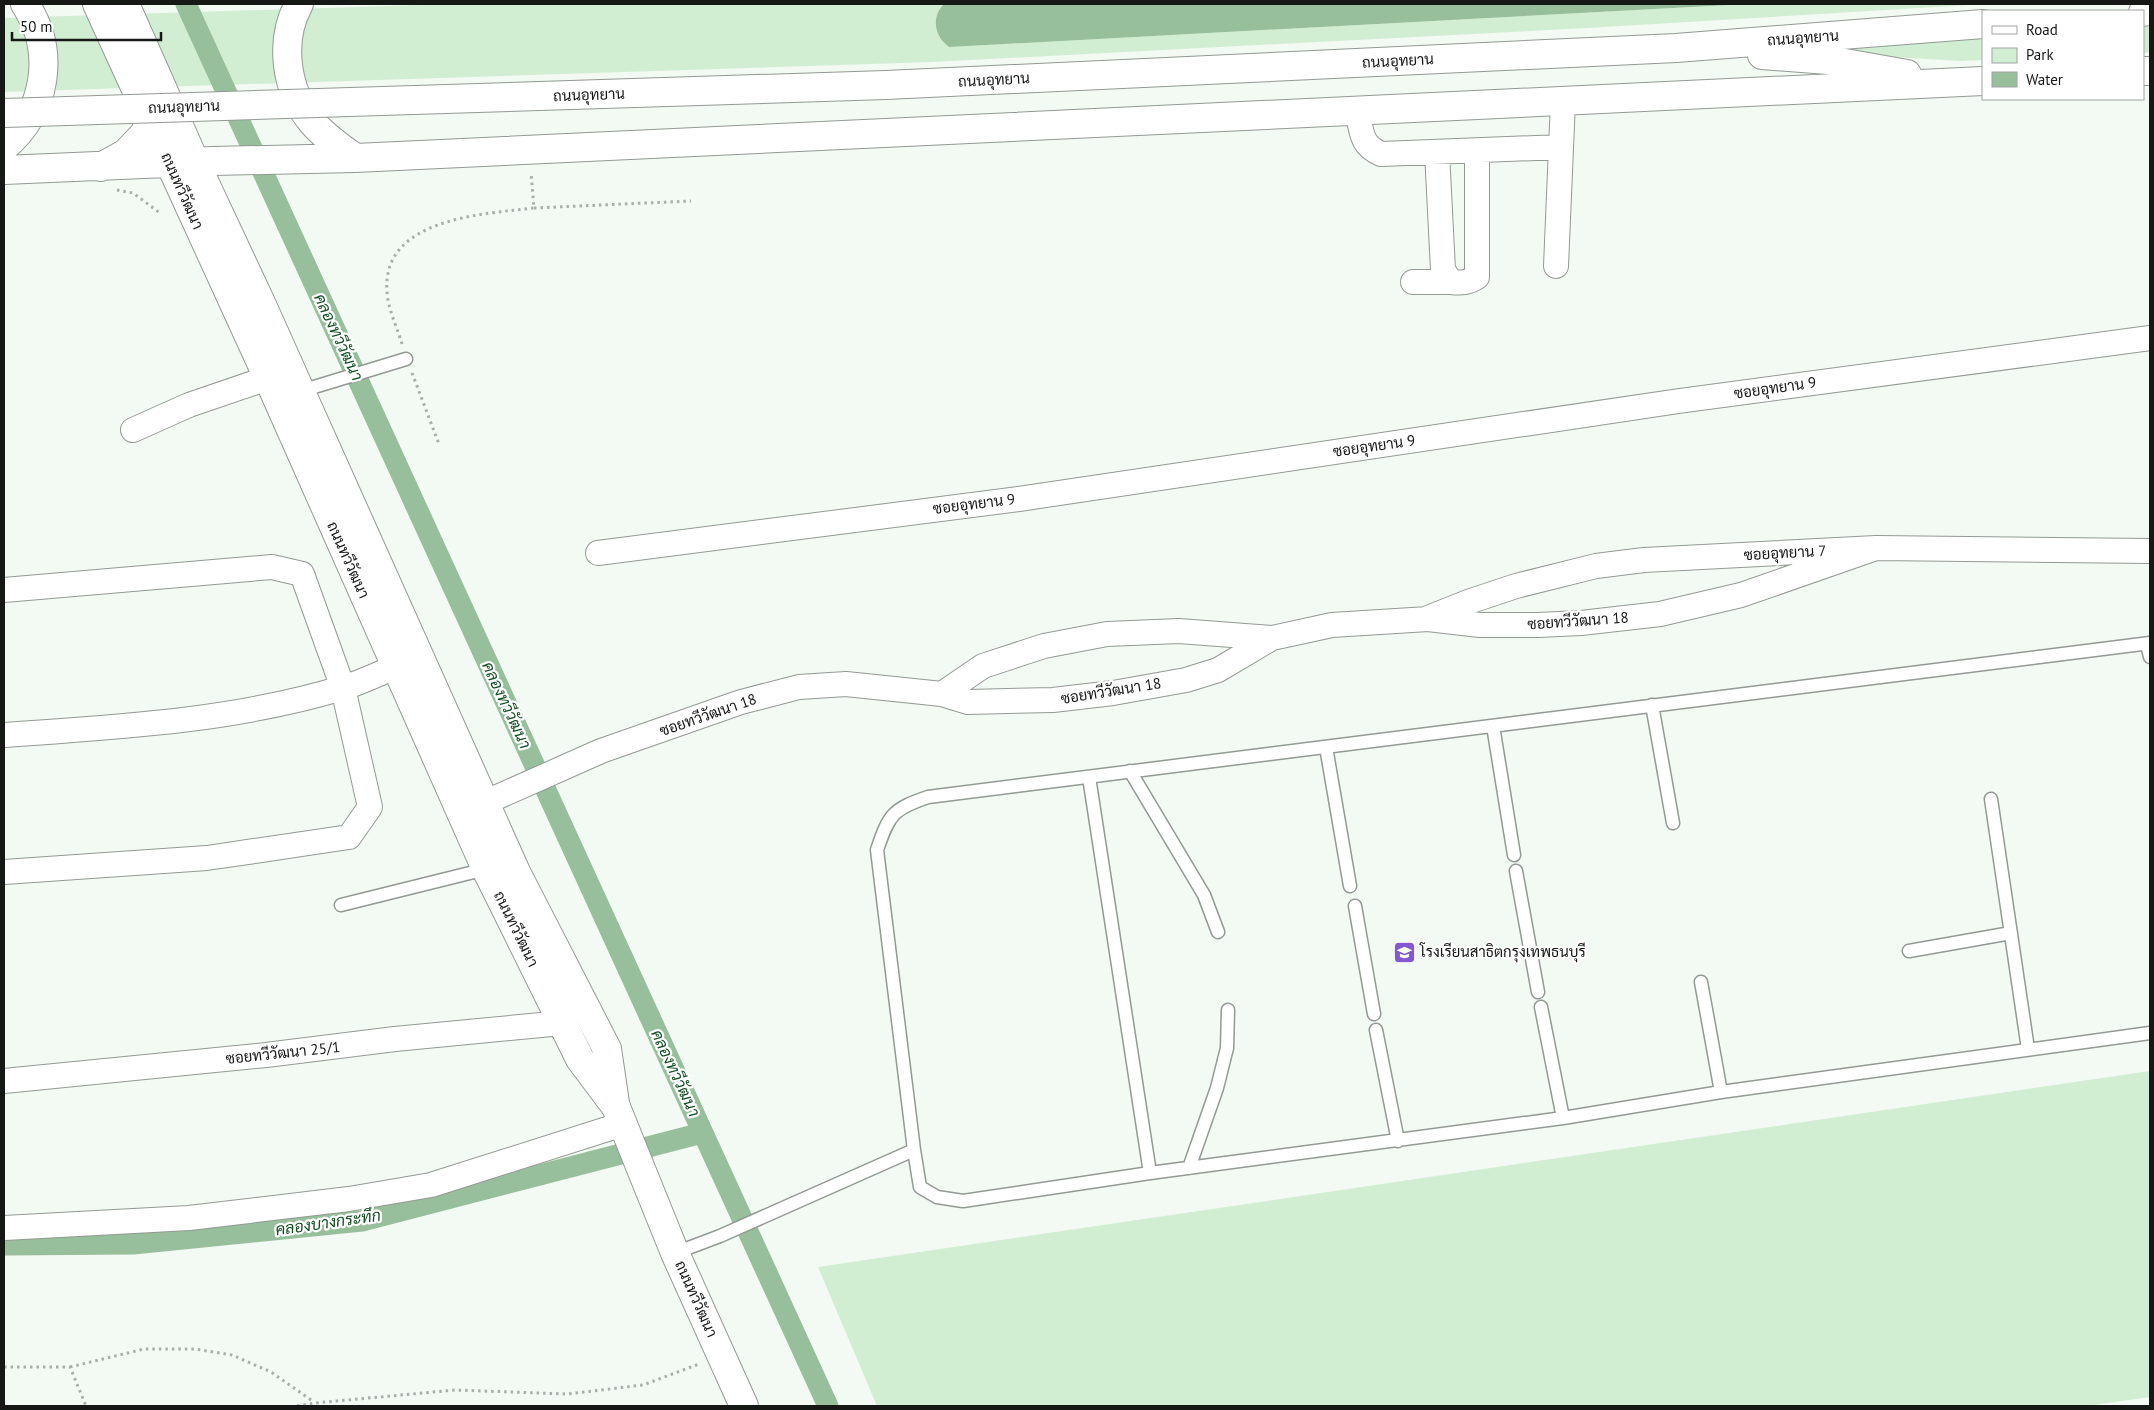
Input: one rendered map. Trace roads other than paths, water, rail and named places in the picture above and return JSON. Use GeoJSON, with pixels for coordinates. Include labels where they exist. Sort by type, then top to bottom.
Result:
{"type":"FeatureCollection","features":[{"type":"Feature","properties":{"kind":"main road"},"geometry":{"type":"LineString","coordinates":[[4,147],[18,135],[32,114],[43,80],[43,50],[32,14],[25,4]]}},
{"type":"Feature","properties":{"kind":"main road","name":"ถนนทวีวัฒนา"},"geometry":{"type":"LineString","coordinates":[[97,4],[149,117],[193,163],[310,388],[484,803],[516,872],[607,1049],[627,1134],[675,1253],[744,1406]]}},
{"type":"Feature","properties":{"kind":"main road","name":"ถนนทวีวัฒนา"},"geometry":{"type":"LineString","coordinates":[[125,4],[193,163],[268,378],[395,667],[486,869],[562,1023],[580,1059],[627,1134]]}},
{"type":"Feature","properties":{"kind":"main road"},"geometry":{"type":"LineString","coordinates":[[299,4],[292,18],[286,58],[292,88],[312,121],[326,136],[355,158]]}},
{"type":"Feature","properties":{"kind":"main road","name":"ถนนอุทยาน"},"geometry":{"type":"LineString","coordinates":[[4,113],[886,85],[1676,48],[1982,24]]}},
{"type":"Feature","properties":{"kind":"main road"},"geometry":{"type":"LineString","coordinates":[[1676,48],[1828,60],[1972,82]]}},
{"type":"Feature","properties":{"kind":"main road"},"geometry":{"type":"LineString","coordinates":[[4,170],[355,158],[1972,82]]}},
{"type":"Feature","properties":{"kind":"main road"},"geometry":{"type":"LineString","coordinates":[[100,167],[126,153],[138,141],[146,132],[149,117]]}},
{"type":"Feature","properties":{"kind":"street"},"geometry":{"type":"LineString","coordinates":[[1556,266],[1564,101]]}},
{"type":"Feature","properties":{"kind":"street"},"geometry":{"type":"LineString","coordinates":[[1357,111],[1365,143],[1371,150],[1381,154],[1561,147]]}},
{"type":"Feature","properties":{"kind":"street"},"geometry":{"type":"LineString","coordinates":[[1412,282],[1470,282],[1477,277],[1477,151]]}},
{"type":"Feature","properties":{"kind":"street"},"geometry":{"type":"LineString","coordinates":[[1437,152],[1443,270],[1450,282]]}},
{"type":"Feature","properties":{"kind":"street","name":"ซอยอุทยาน 9"},"geometry":{"type":"LineString","coordinates":[[598,553],[1019,499],[1669,402],[2150,338]]}},
{"type":"Feature","properties":{"kind":"street"},"geometry":{"type":"LineString","coordinates":[[132,430],[189,406],[268,378]]}},
{"type":"Feature","properties":{"kind":"street","name":"ซอยทวีวัฒนา 18"},"geometry":{"type":"LineString","coordinates":[[942,694],[983,666],[1044,646],[1107,634],[1179,631],[1272,638],[1332,625],[1428,619],[1480,625],[1581,623],[1660,614],[1742,595],[1876,548]]}},
{"type":"Feature","properties":{"kind":"street","name":"ซอยอุทยาน 7"},"geometry":{"type":"LineString","coordinates":[[1428,619],[1468,602],[1516,586],[1596,566],[1644,560],[1876,548],[2150,551]]}},
{"type":"Feature","properties":{"kind":"street"},"geometry":{"type":"LineString","coordinates":[[4,590],[272,567],[302,574],[343,688],[370,806],[349,837],[207,858],[4,872]]}},
{"type":"Feature","properties":{"kind":"street","name":"ซอยทวีวัฒนา 18"},"geometry":{"type":"LineString","coordinates":[[484,803],[601,751],[742,702],[799,687],[846,684],[942,694],[968,702],[1053,700],[1113,693],[1186,680],[1218,670],[1272,638]]}},
{"type":"Feature","properties":{"kind":"street"},"geometry":{"type":"LineString","coordinates":[[4,735],[146,725],[254,709],[343,688],[395,667]]}},
{"type":"Feature","properties":{"kind":"street","name":"ซอยทวีวัฒนา 25/1"},"geometry":{"type":"LineString","coordinates":[[4,1081],[266,1056],[395,1039],[562,1023]]}},
{"type":"Feature","properties":{"kind":"street"},"geometry":{"type":"LineString","coordinates":[[4,1228],[189,1218],[349,1199],[431,1184],[627,1134]]}},
{"type":"Feature","properties":{"kind":"lane"},"geometry":{"type":"LineString","coordinates":[[310,388],[406,359]]}},
{"type":"Feature","properties":{"kind":"lane"},"geometry":{"type":"LineString","coordinates":[[2150,657],[2149,643],[928,797],[903,806],[886,823],[877,850],[920,1187],[936,1197],[963,1201],[1150,1173],[1562,1118],[1721,1092],[2150,1032]]}},
{"type":"Feature","properties":{"kind":"lane"},"geometry":{"type":"LineString","coordinates":[[1652,705],[1673,823]]}},
{"type":"Feature","properties":{"kind":"lane"},"geometry":{"type":"LineString","coordinates":[[1493,726],[1514,855]]}},
{"type":"Feature","properties":{"kind":"lane"},"geometry":{"type":"LineString","coordinates":[[1326,747],[1350,886]]}},
{"type":"Feature","properties":{"kind":"lane"},"geometry":{"type":"LineString","coordinates":[[1130,771],[1204,895],[1218,932]]}},
{"type":"Feature","properties":{"kind":"lane"},"geometry":{"type":"LineString","coordinates":[[1089,776],[1150,1173]]}},
{"type":"Feature","properties":{"kind":"lane"},"geometry":{"type":"LineString","coordinates":[[1991,799],[2028,1049]]}},
{"type":"Feature","properties":{"kind":"lane"},"geometry":{"type":"LineString","coordinates":[[341,905],[486,869]]}},
{"type":"Feature","properties":{"kind":"lane"},"geometry":{"type":"LineString","coordinates":[[1516,871],[1538,992]]}},
{"type":"Feature","properties":{"kind":"lane"},"geometry":{"type":"LineString","coordinates":[[1355,906],[1374,1014]]}},
{"type":"Feature","properties":{"kind":"lane"},"geometry":{"type":"LineString","coordinates":[[1909,951],[2010,933]]}},
{"type":"Feature","properties":{"kind":"lane"},"geometry":{"type":"LineString","coordinates":[[1701,982],[1721,1092]]}},
{"type":"Feature","properties":{"kind":"lane"},"geometry":{"type":"LineString","coordinates":[[1541,1007],[1562,1118]]}},
{"type":"Feature","properties":{"kind":"lane"},"geometry":{"type":"LineString","coordinates":[[1189,1168],[1218,1088],[1227,1048],[1228,1010]]}},
{"type":"Feature","properties":{"kind":"lane"},"geometry":{"type":"LineString","coordinates":[[1376,1030],[1398,1141]]}},
{"type":"Feature","properties":{"kind":"lane"},"geometry":{"type":"LineString","coordinates":[[675,1253],[720,1236],[914,1150]]}},
{"type":"Feature","properties":{"kind":"water"},"geometry":{"type":"Polygon","coordinates":[[[944,4],[1748,4],[949,47],[940,38],[936,26],[937,14],[944,4]]]}},
{"type":"Feature","properties":{"kind":"waterway","name":"คลองทวีวัฒนา"},"geometry":{"type":"LineString","coordinates":[[186,4],[828,1406]]}},
{"type":"Feature","properties":{"kind":"waterway","name":"คลองบางกระทึก"},"geometry":{"type":"LineString","coordinates":[[4,1245],[133,1244],[362,1221],[702,1133]]}},
{"type":"Feature","properties":{"kind":"place","name":"โรงเรียนสาธิตกรุงเทพธนบุรี"},"geometry":{"type":"Point","coordinates":[1404,952]}}]}
